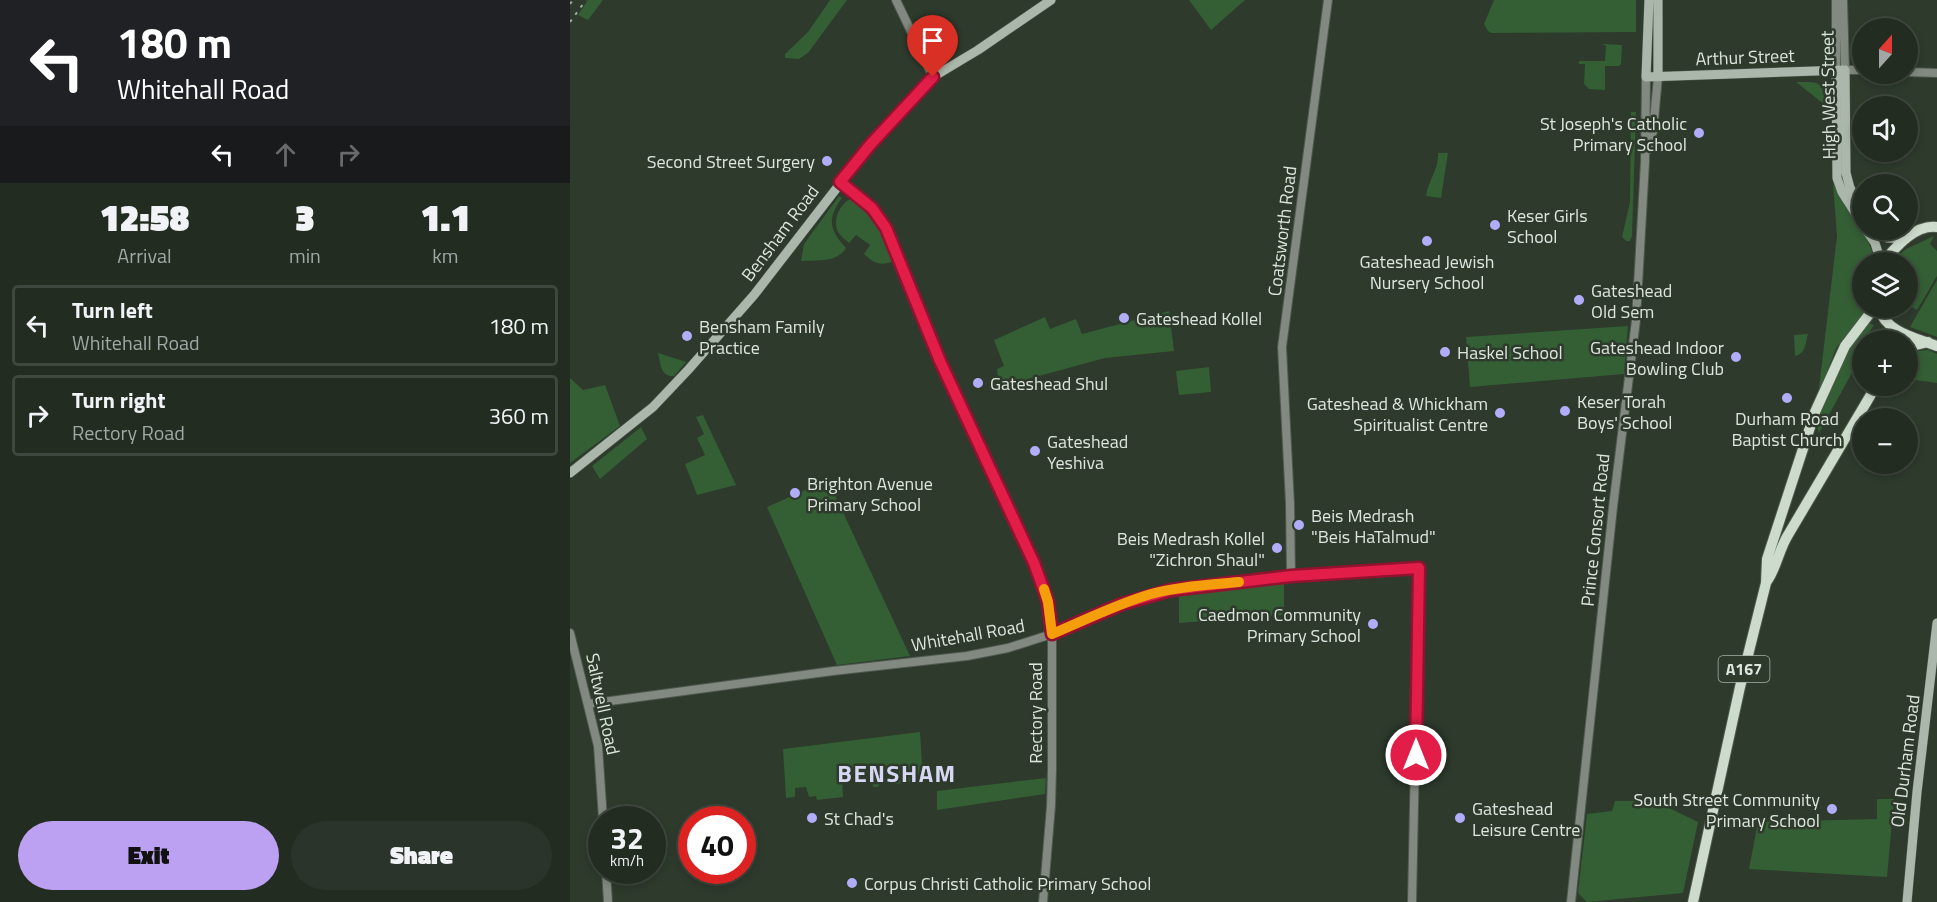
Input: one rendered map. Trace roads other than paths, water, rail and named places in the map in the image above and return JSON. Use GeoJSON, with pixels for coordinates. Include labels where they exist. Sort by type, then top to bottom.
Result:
{"type":"FeatureCollection","features":[{"type":"Feature","properties":{"kind":"main road","name":"Bensham Road"},"geometry":{"type":"LineString","coordinates":[[570,473],[623,433],[681,378],[754,295],[870,145],[933,77],[978,50],[1051,0]]}},
{"type":"Feature","properties":{"kind":"main road","name":"Prince Consort Road"},"geometry":{"type":"LineString","coordinates":[[1646,77],[1648,0]]}},
{"type":"Feature","properties":{"kind":"main road","name":"Prince Consort Road"},"geometry":{"type":"LineString","coordinates":[[1658,0],[1658,77]]}},
{"type":"Feature","properties":{"kind":"main road","name":"Arthur Street"},"geometry":{"type":"LineString","coordinates":[[1646,77],[1840,70]]}},
{"type":"Feature","properties":{"kind":"main road","name":"High West Street"},"geometry":{"type":"LineString","coordinates":[[1840,70],[1836,164],[1842,192],[1852,208]]}},
{"type":"Feature","properties":{"kind":"main road","name":"High West Street"},"geometry":{"type":"LineString","coordinates":[[1840,70],[1845,167],[1852,190]]}},
{"type":"Feature","properties":{"kind":"main road"},"geometry":{"type":"LineString","coordinates":[[1918,231],[1923,227],[1937,227]]}},
{"type":"Feature","properties":{"kind":"main road"},"geometry":{"type":"LineString","coordinates":[[1892,252],[1905,240]]}},
{"type":"Feature","properties":{"kind":"main road","name":"A167"},"geometry":{"type":"LineString","coordinates":[[1693,902],[1740,687],[1766,583],[1767,561],[1815,412],[1845,346],[1866,318]]}},
{"type":"Feature","properties":{"kind":"main road"},"geometry":{"type":"LineString","coordinates":[[1883,318],[1889,325],[1932,344]]}},
{"type":"Feature","properties":{"kind":"main road","name":"A167"},"geometry":{"type":"LineString","coordinates":[[1766,583],[1772,574],[1786,537],[1870,396]]}},
{"type":"Feature","properties":{"kind":"main road","name":"Old Durham Road"},"geometry":{"type":"LineString","coordinates":[[1907,902],[1916,800],[1937,623]]}},
{"type":"Feature","properties":{"kind":"street"},"geometry":{"type":"LineString","coordinates":[[896,0],[933,77]]}},
{"type":"Feature","properties":{"kind":"street","name":"Coatsworth Road"},"geometry":{"type":"LineString","coordinates":[[1291,576],[1290,504],[1282,347],[1328,0]]}},
{"type":"Feature","properties":{"kind":"street","name":"High West Street"},"geometry":{"type":"LineString","coordinates":[[1836,0],[1840,70]]}},
{"type":"Feature","properties":{"kind":"street","name":"High West Street"},"geometry":{"type":"LineString","coordinates":[[1840,70],[1843,0]]}},
{"type":"Feature","properties":{"kind":"street"},"geometry":{"type":"LineString","coordinates":[[1840,70],[1852,70]]}},
{"type":"Feature","properties":{"kind":"street"},"geometry":{"type":"LineString","coordinates":[[1918,72],[1937,73]]}},
{"type":"Feature","properties":{"kind":"street","name":"Prince Consort Road"},"geometry":{"type":"LineString","coordinates":[[1571,902],[1613,507],[1636,320],[1645,162],[1646,77]]}},
{"type":"Feature","properties":{"kind":"street","name":"Prince Consort Road"},"geometry":{"type":"LineString","coordinates":[[1645,162],[1653,131],[1658,77]]}},
{"type":"Feature","properties":{"kind":"street","name":"Rectory Road"},"geometry":{"type":"LineString","coordinates":[[840,182],[872,208],[886,228],[940,361],[1034,563],[1048,602],[1052,634],[1052,797],[1044,902]]}},
{"type":"Feature","properties":{"kind":"street","name":"Whitehall Road"},"geometry":{"type":"LineString","coordinates":[[588,704],[833,671],[967,656],[1008,648],[1052,634],[1122,604],[1153,594],[1188,587],[1291,576],[1419,568],[1412,902]]}},
{"type":"Feature","properties":{"kind":"street","name":"Saltwell Road"},"geometry":{"type":"LineString","coordinates":[[570,633],[598,747],[602,806]]}},
{"type":"Feature","properties":{"kind":"street"},"geometry":{"type":"LineString","coordinates":[[607,884],[608,902]]}},
{"type":"Feature","properties":{"kind":"railway"},"geometry":{"type":"LineString","coordinates":[[570,4],[573,0]]}},
{"type":"Feature","properties":{"kind":"railway"},"geometry":{"type":"LineString","coordinates":[[570,22],[586,0]]}},
{"type":"Feature","properties":{"kind":"place","name":"St Joseph's Catholic Primary School"},"geometry":{"type":"Point","coordinates":[1699,133]}},
{"type":"Feature","properties":{"kind":"place","name":"Second Street Surgery"},"geometry":{"type":"Point","coordinates":[827,161]}},
{"type":"Feature","properties":{"kind":"place","name":"Keser Girls School"},"geometry":{"type":"Point","coordinates":[1495,225]}},
{"type":"Feature","properties":{"kind":"place","name":"Gateshead Jewish Nursery School"},"geometry":{"type":"Point","coordinates":[1427,241]}},
{"type":"Feature","properties":{"kind":"place","name":"Gateshead Old Sem"},"geometry":{"type":"Point","coordinates":[1579,300]}},
{"type":"Feature","properties":{"kind":"place","name":"Gateshead Kollel"},"geometry":{"type":"Point","coordinates":[1124,318]}},
{"type":"Feature","properties":{"kind":"place","name":"Bensham Family Practice"},"geometry":{"type":"Point","coordinates":[687,336]}},
{"type":"Feature","properties":{"kind":"place","name":"Haskel School"},"geometry":{"type":"Point","coordinates":[1445,352]}},
{"type":"Feature","properties":{"kind":"place","name":"Gateshead Indoor Bowling Club"},"geometry":{"type":"Point","coordinates":[1736,357]}},
{"type":"Feature","properties":{"kind":"place","name":"Gateshead Shul"},"geometry":{"type":"Point","coordinates":[978,383]}},
{"type":"Feature","properties":{"kind":"place","name":"Durham Road Baptist Church"},"geometry":{"type":"Point","coordinates":[1787,398]}},
{"type":"Feature","properties":{"kind":"place","name":"Keser Torah Boys' School"},"geometry":{"type":"Point","coordinates":[1565,411]}},
{"type":"Feature","properties":{"kind":"place","name":"Gateshead & Whickham Spiritualist Centre"},"geometry":{"type":"Point","coordinates":[1500,413]}},
{"type":"Feature","properties":{"kind":"place","name":"Gateshead Yeshiva"},"geometry":{"type":"Point","coordinates":[1035,451]}},
{"type":"Feature","properties":{"kind":"place","name":"Brighton Avenue Primary School"},"geometry":{"type":"Point","coordinates":[795,493]}},
{"type":"Feature","properties":{"kind":"place","name":"Beis Medrash \"Beis HaTalmud\""},"geometry":{"type":"Point","coordinates":[1299,525]}},
{"type":"Feature","properties":{"kind":"place","name":"Beis Medrash Kollel \"Zichron Shaul\""},"geometry":{"type":"Point","coordinates":[1277,548]}},
{"type":"Feature","properties":{"kind":"place","name":"Caedmon Community Primary School"},"geometry":{"type":"Point","coordinates":[1373,624]}},
{"type":"Feature","properties":{"kind":"place","name":"South Street Community Primary School"},"geometry":{"type":"Point","coordinates":[1832,809]}},
{"type":"Feature","properties":{"kind":"place","name":"St Chad's"},"geometry":{"type":"Point","coordinates":[812,818]}},
{"type":"Feature","properties":{"kind":"place","name":"Gateshead Leisure Centre"},"geometry":{"type":"Point","coordinates":[1460,818]}},
{"type":"Feature","properties":{"kind":"place","name":"Corpus Christi Catholic Primary School"},"geometry":{"type":"Point","coordinates":[852,883]}},
{"type":"Feature","properties":{"kind":"district","name":"BENSHAM"},"geometry":{"type":"Point","coordinates":[897,773]}}]}
